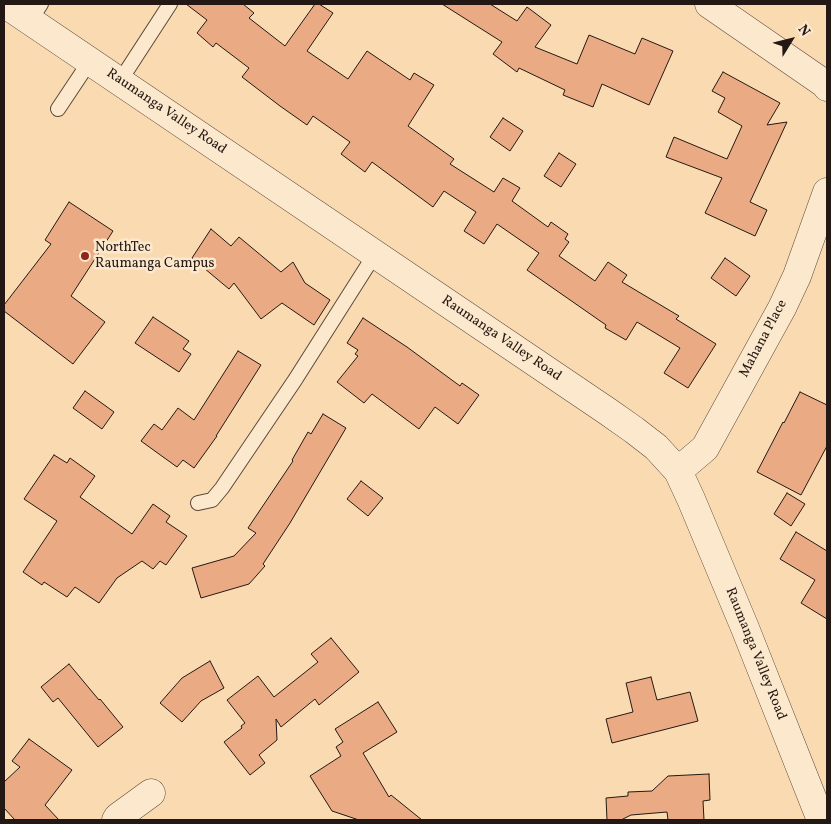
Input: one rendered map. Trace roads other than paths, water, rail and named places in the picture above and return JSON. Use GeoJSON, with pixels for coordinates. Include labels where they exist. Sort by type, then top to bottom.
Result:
{"type":"FeatureCollection","features":[{"type":"Feature","properties":{"kind":"street","name":"Raumanga Valley Road"},"geometry":{"type":"LineString","coordinates":[[5,4],[35,12],[90,61],[634,430],[656,447],[678,471],[691,499],[745,628],[821,820]]}},
{"type":"Feature","properties":{"kind":"street"},"geometry":{"type":"LineString","coordinates":[[709,4],[827,86]]}},
{"type":"Feature","properties":{"kind":"street","name":"Mahana Place"},"geometry":{"type":"LineString","coordinates":[[678,471],[705,448],[782,308],[797,276],[827,192]]}},
{"type":"Feature","properties":{"kind":"street"},"geometry":{"type":"LineString","coordinates":[[116,820],[152,793]]}},
{"type":"Feature","properties":{"kind":"lane"},"geometry":{"type":"LineString","coordinates":[[120,81],[170,4]]}},
{"type":"Feature","properties":{"kind":"lane"},"geometry":{"type":"LineString","coordinates":[[58,110],[90,61]]}},
{"type":"Feature","properties":{"kind":"lane"},"geometry":{"type":"LineString","coordinates":[[198,503],[212,500],[222,488],[295,380],[375,254]]}},
{"type":"Feature","properties":{"kind":"place","name":"NorthTec Raumanga Campus"},"geometry":{"type":"Point","coordinates":[85,256]}}]}
